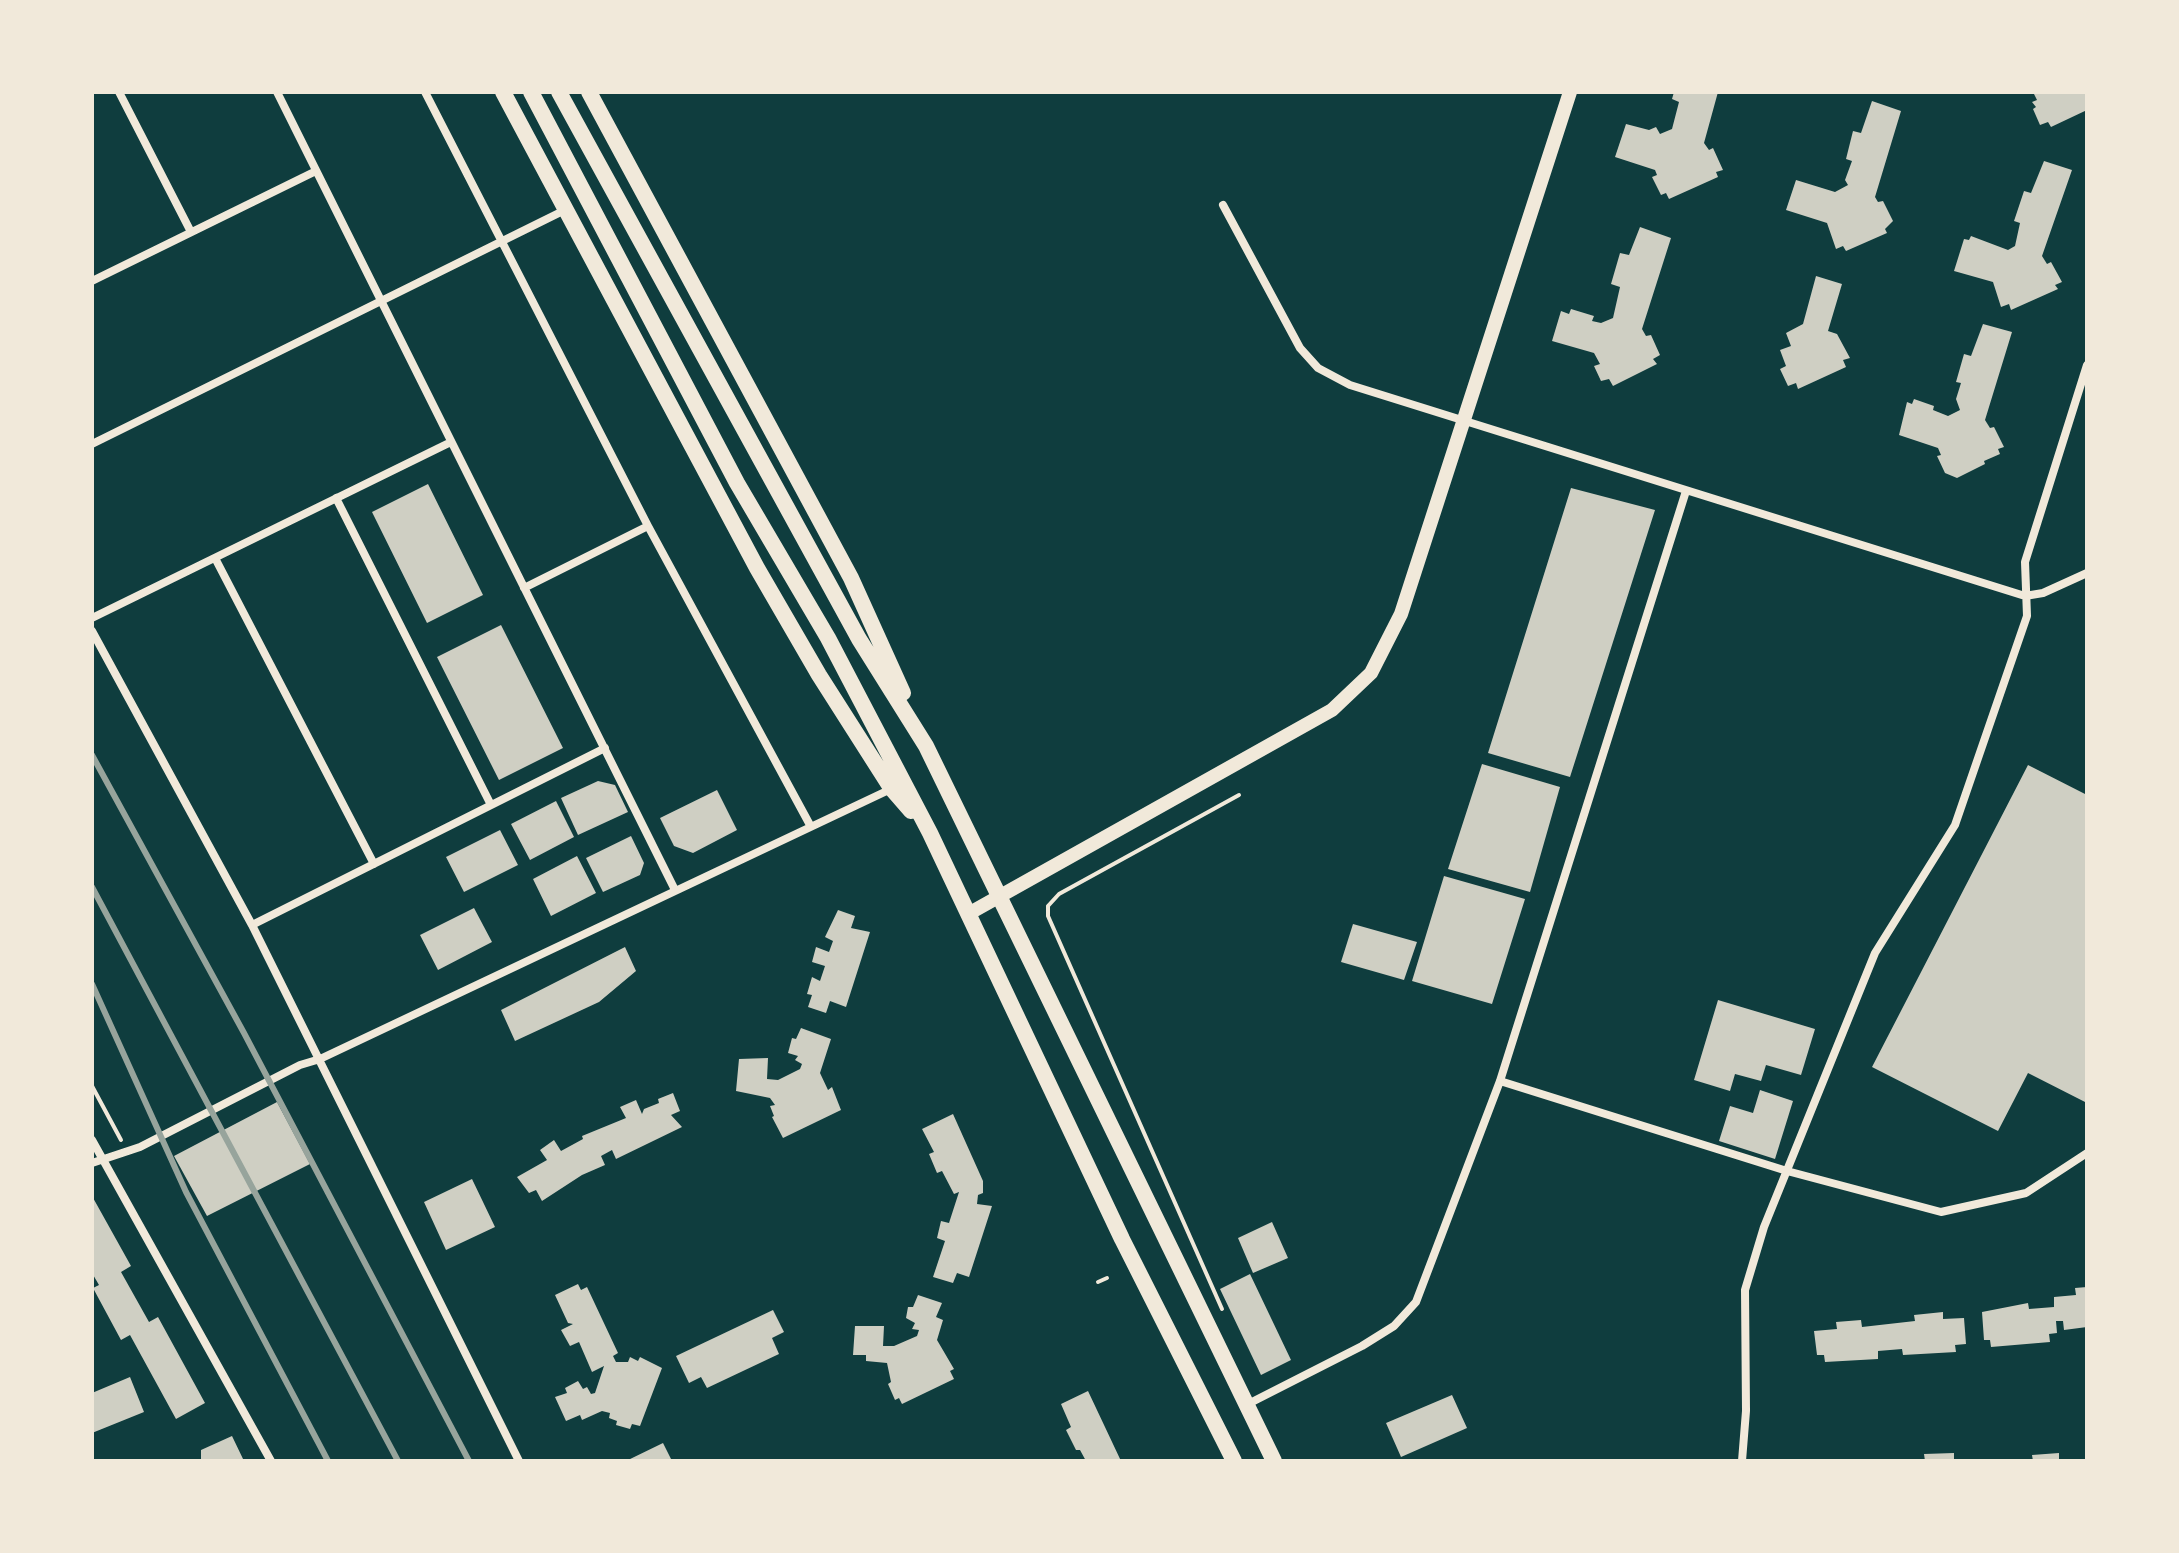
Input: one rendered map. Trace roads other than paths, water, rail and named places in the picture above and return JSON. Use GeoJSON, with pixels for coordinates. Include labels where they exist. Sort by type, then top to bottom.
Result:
{"type":"FeatureCollection","features":[{"type":"Feature","properties":{"kind":"main road"},"geometry":{"type":"LineString","coordinates":[[503,92],[757,568],[819,675],[891,788],[930,833]]}},
{"type":"Feature","properties":{"kind":"main road"},"geometry":{"type":"LineString","coordinates":[[531,92],[737,483],[828,638],[930,833],[1170,1338],[1234,1461]]}},
{"type":"Feature","properties":{"kind":"main road"},"geometry":{"type":"LineString","coordinates":[[559,92],[859,639],[926,746]]}},
{"type":"Feature","properties":{"kind":"main road"},"geometry":{"type":"LineString","coordinates":[[589,92],[851,578],[926,746],[1274,1461]]}},
{"type":"Feature","properties":{"kind":"street"},"geometry":{"type":"LineString","coordinates":[[119,92],[191,232]]}},
{"type":"Feature","properties":{"kind":"street"},"geometry":{"type":"LineString","coordinates":[[277,92],[675,890]]}},
{"type":"Feature","properties":{"kind":"street"},"geometry":{"type":"LineString","coordinates":[[425,92],[648,526],[810,825]]}},
{"type":"Feature","properties":{"kind":"street"},"geometry":{"type":"LineString","coordinates":[[968,914],[1332,710],[1371,673],[1401,614],[1570,92]]}},
{"type":"Feature","properties":{"kind":"street"},"geometry":{"type":"LineString","coordinates":[[92,281],[316,171]]}},
{"type":"Feature","properties":{"kind":"street"},"geometry":{"type":"LineString","coordinates":[[1223,205],[1300,348],[1318,368],[1350,385],[2025,596],[2043,593],[2087,573]]}},
{"type":"Feature","properties":{"kind":"street"},"geometry":{"type":"LineString","coordinates":[[92,444],[565,210]]}},
{"type":"Feature","properties":{"kind":"street"},"geometry":{"type":"LineString","coordinates":[[1742,1461],[1746,1411],[1745,1290],[1764,1227],[1875,953],[1955,825],[2027,616],[2025,562],[2087,365]]}},
{"type":"Feature","properties":{"kind":"street"},"geometry":{"type":"LineString","coordinates":[[92,618],[451,442]]}},
{"type":"Feature","properties":{"kind":"street"},"geometry":{"type":"LineString","coordinates":[[1245,1405],[1362,1346],[1394,1326],[1416,1302],[1500,1081],[1686,491]]}},
{"type":"Feature","properties":{"kind":"street"},"geometry":{"type":"LineString","coordinates":[[336,498],[491,805]]}},
{"type":"Feature","properties":{"kind":"street"},"geometry":{"type":"LineString","coordinates":[[524,588],[648,526]]}},
{"type":"Feature","properties":{"kind":"street"},"geometry":{"type":"LineString","coordinates":[[215,558],[374,864]]}},
{"type":"Feature","properties":{"kind":"street"},"geometry":{"type":"LineString","coordinates":[[92,631],[252,925],[519,1461]]}},
{"type":"Feature","properties":{"kind":"street"},"geometry":{"type":"LineString","coordinates":[[252,925],[605,748]]}},
{"type":"Feature","properties":{"kind":"street"},"geometry":{"type":"LineString","coordinates":[[92,1163],[140,1147],[300,1065],[320,1059],[891,788]]}},
{"type":"Feature","properties":{"kind":"street"},"geometry":{"type":"LineString","coordinates":[[1500,1081],[1787,1171],[1941,1212],[2026,1193],[2087,1153]]}},
{"type":"Feature","properties":{"kind":"street"},"geometry":{"type":"LineString","coordinates":[[92,1140],[271,1461]]}},
{"type":"Feature","properties":{"kind":"railway"},"geometry":{"type":"LineString","coordinates":[[92,755],[244,1033],[469,1461]]}},
{"type":"Feature","properties":{"kind":"railway"},"geometry":{"type":"LineString","coordinates":[[92,887],[398,1461]]}},
{"type":"Feature","properties":{"kind":"railway"},"geometry":{"type":"LineString","coordinates":[[92,984],[186,1192],[328,1461]]}}]}
